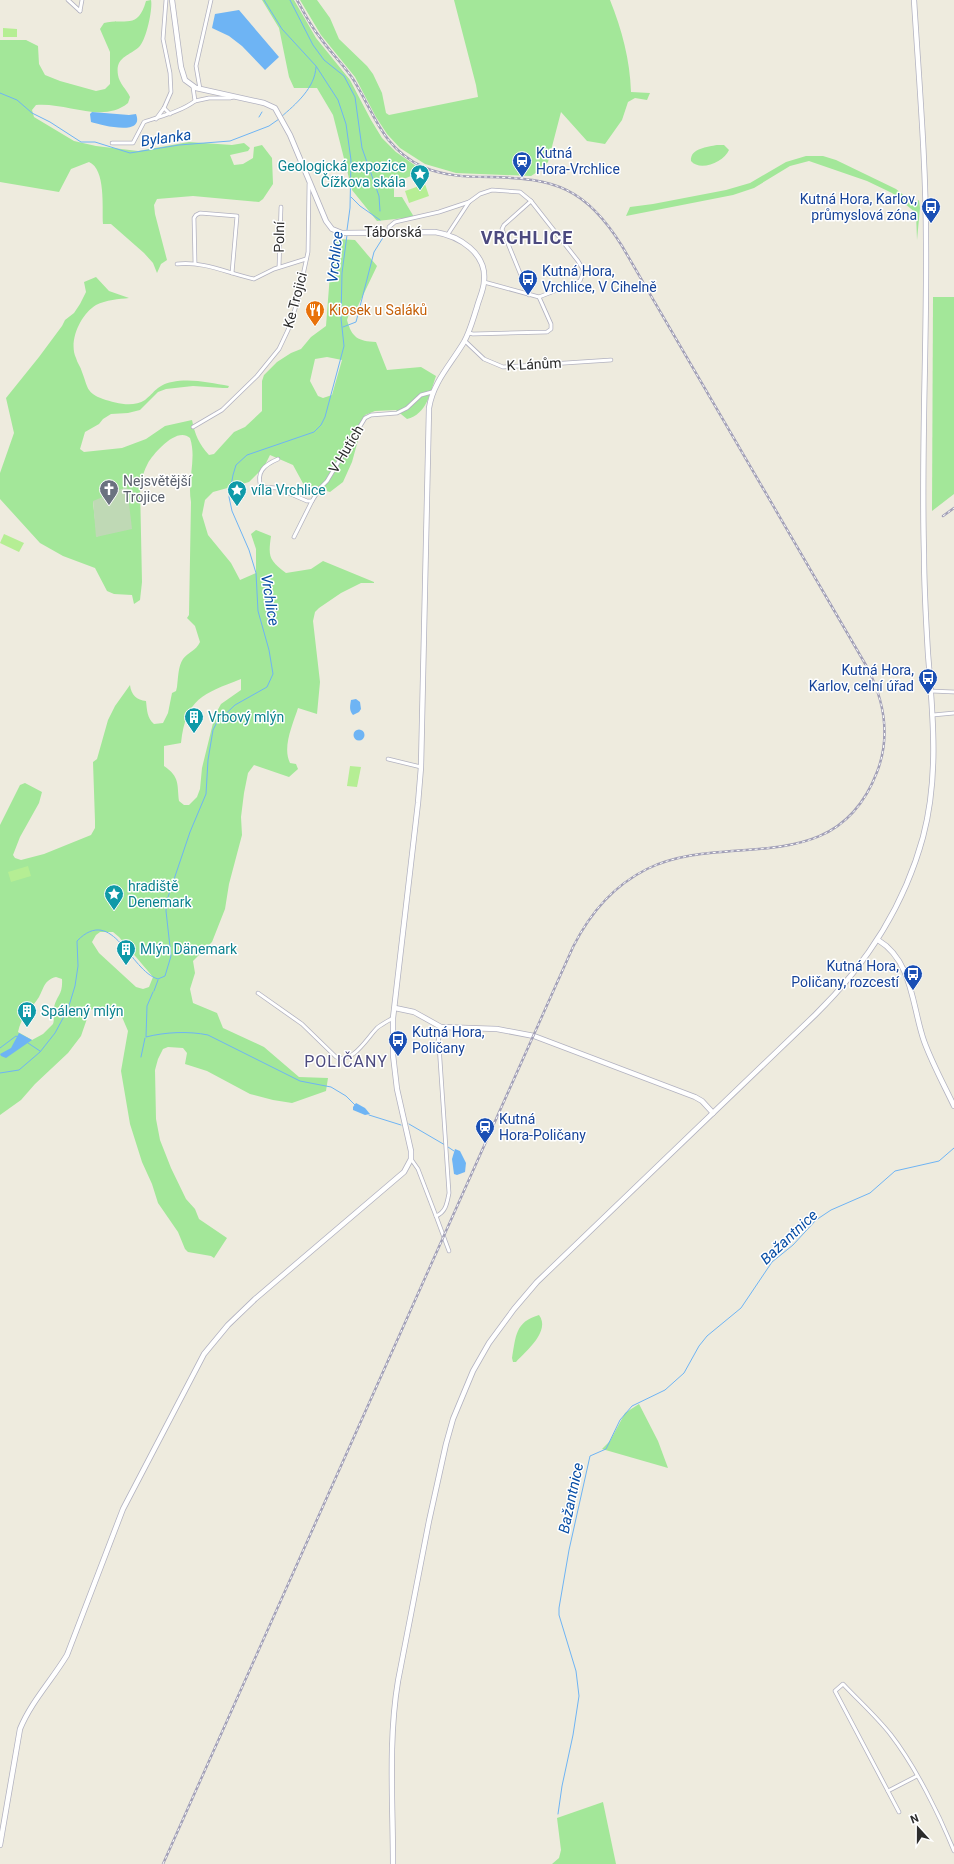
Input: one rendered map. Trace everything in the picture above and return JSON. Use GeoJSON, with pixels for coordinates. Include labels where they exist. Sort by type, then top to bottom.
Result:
{"type":"FeatureCollection","features":[{"type":"Feature","properties":{"kind":"street"},"geometry":{"type":"LineString","coordinates":[[68,0],[80,11],[82,0]]}},
{"type":"Feature","properties":{"kind":"street"},"geometry":{"type":"LineString","coordinates":[[112,143],[133,143],[144,122],[156,119],[164,108],[171,92],[163,39],[166,0]]}},
{"type":"Feature","properties":{"kind":"street"},"geometry":{"type":"LineString","coordinates":[[172,0],[182,71],[185,80],[193,87],[195,101]]}},
{"type":"Feature","properties":{"kind":"street"},"geometry":{"type":"LineString","coordinates":[[200,89],[196,66],[212,0]]}},
{"type":"Feature","properties":{"kind":"street"},"geometry":{"type":"LineString","coordinates":[[393,1864],[394,1707],[432,1506],[446,1444],[462,1394],[489,1343],[508,1316],[527,1294],[832,998],[854,973],[878,940],[901,898],[923,837],[933,776],[933,715],[926,618],[923,536],[926,250],[925,188],[914,0]]}},
{"type":"Feature","properties":{"kind":"street","name":"Táborská"},"geometry":{"type":"LineString","coordinates":[[193,87],[270,105],[280,114],[329,226],[334,230],[342,233],[435,232],[448,234],[472,249],[478,256],[484,271],[484,282],[469,332],[432,392]]}},
{"type":"Feature","properties":{"kind":"street","name":"Táborská"},"geometry":{"type":"LineString","coordinates":[[156,119],[170,114],[195,101],[206,98],[230,98],[233,96]]}},
{"type":"Feature","properties":{"kind":"street"},"geometry":{"type":"LineString","coordinates":[[164,108],[170,114]]}},
{"type":"Feature","properties":{"kind":"street","name":"Ke Trojici"},"geometry":{"type":"LineString","coordinates":[[193,427],[222,410],[256,376],[279,349],[288,330],[294,313],[308,252],[308,195],[310,180]]}},
{"type":"Feature","properties":{"kind":"street"},"geometry":{"type":"LineString","coordinates":[[389,232],[389,227],[395,222],[437,213],[469,202],[480,194],[492,190],[520,192],[531,201],[578,261],[584,271],[580,281],[539,297],[484,282]]}},
{"type":"Feature","properties":{"kind":"street"},"geometry":{"type":"LineString","coordinates":[[529,294],[502,229],[504,225],[531,201]]}},
{"type":"Feature","properties":{"kind":"street"},"geometry":{"type":"LineString","coordinates":[[448,234],[469,202]]}},
{"type":"Feature","properties":{"kind":"street","name":"Polní"},"geometry":{"type":"LineString","coordinates":[[279,267],[281,207]]}},
{"type":"Feature","properties":{"kind":"street"},"geometry":{"type":"LineString","coordinates":[[195,263],[194,218],[196,215],[200,213],[237,216],[232,273]]}},
{"type":"Feature","properties":{"kind":"street"},"geometry":{"type":"LineString","coordinates":[[177,264],[195,263],[254,279],[279,267],[306,259]]}},
{"type":"Feature","properties":{"kind":"street"},"geometry":{"type":"LineString","coordinates":[[469,332],[474,334],[547,332],[550,329],[551,324],[539,297]]}},
{"type":"Feature","properties":{"kind":"street","name":"K Lánům"},"geometry":{"type":"LineString","coordinates":[[464,341],[484,359],[508,368],[611,360]]}},
{"type":"Feature","properties":{"kind":"street"},"geometry":{"type":"LineString","coordinates":[[432,392],[429,408],[421,767],[393,1018],[393,1055],[396,1083],[412,1159],[418,1169],[449,1251]]}},
{"type":"Feature","properties":{"kind":"street","name":"V Hutích"},"geometry":{"type":"LineString","coordinates":[[294,538],[312,501],[320,488],[327,481],[365,418],[371,415],[397,413],[407,408],[421,396],[432,392]]}},
{"type":"Feature","properties":{"kind":"street"},"geometry":{"type":"LineString","coordinates":[[278,459],[268,464],[261,471],[259,478],[261,488],[277,488],[307,501],[312,501]]}},
{"type":"Feature","properties":{"kind":"street"},"geometry":{"type":"LineString","coordinates":[[931,691],[954,692]]}},
{"type":"Feature","properties":{"kind":"street"},"geometry":{"type":"LineString","coordinates":[[933,715],[954,713]]}},
{"type":"Feature","properties":{"kind":"street"},"geometry":{"type":"LineString","coordinates":[[388,758],[421,767]]}},
{"type":"Feature","properties":{"kind":"street"},"geometry":{"type":"LineString","coordinates":[[878,940],[892,951],[905,970],[925,1042],[954,1106]]}},
{"type":"Feature","properties":{"kind":"street"},"geometry":{"type":"LineString","coordinates":[[258,993],[302,1024],[336,1057],[340,1059],[346,1058],[355,1052],[377,1028],[393,1018]]}},
{"type":"Feature","properties":{"kind":"street"},"geometry":{"type":"LineString","coordinates":[[395,1008],[414,1012],[441,1027],[497,1029],[534,1036],[695,1097],[702,1101],[713,1113]]}},
{"type":"Feature","properties":{"kind":"street"},"geometry":{"type":"LineString","coordinates":[[436,1216],[441,1214],[445,1209],[448,1193],[438,1034],[441,1027]]}},
{"type":"Feature","properties":{"kind":"street"},"geometry":{"type":"LineString","coordinates":[[0,1845],[20,1729],[25,1716],[57,1672],[67,1655],[123,1509],[204,1354],[228,1325],[255,1299],[404,1172],[412,1159]]}},
{"type":"Feature","properties":{"kind":"street"},"geometry":{"type":"LineString","coordinates":[[899,1812],[834,1691],[843,1684],[880,1721],[892,1736],[917,1776],[943,1823],[954,1851]]}},
{"type":"Feature","properties":{"kind":"street"},"geometry":{"type":"LineString","coordinates":[[888,1792],[917,1776]]}},
{"type":"Feature","properties":{"kind":"green space"},"geometry":{"type":"Polygon","coordinates":[[[151,0],[148,25],[142,44],[124,58],[119,64],[118,75],[121,84],[130,97],[128,103],[118,109],[107,112],[84,111],[48,105],[36,105],[32,110],[34,117],[74,141],[96,146],[138,151],[189,142],[232,145],[244,143],[250,148],[248,151],[230,155],[234,165],[243,164],[253,158],[254,147],[262,145],[272,158],[273,184],[263,199],[259,202],[193,196],[157,199],[154,205],[155,214],[167,260],[161,264],[157,273],[153,263],[144,253],[111,224],[103,224],[101,180],[94,166],[89,162],[71,169],[59,192],[0,182],[0,40],[26,40],[38,46],[39,64],[45,75],[60,81],[96,91],[105,89],[110,84],[110,52],[100,29],[104,23],[130,21],[135,19],[143,10],[146,1],[151,0]]]}},
{"type":"Feature","properties":{"kind":"green space"},"geometry":{"type":"Polygon","coordinates":[[[262,0],[294,0],[316,38],[350,80],[382,138],[396,152],[423,171],[394,183],[394,197],[402,197],[414,217],[377,221],[352,190],[333,115],[317,88],[294,88],[289,77],[279,28],[262,0]]]}},
{"type":"Feature","properties":{"kind":"green space"},"geometry":{"type":"Polygon","coordinates":[[[300,0],[317,0],[330,18],[339,39],[367,66],[373,74],[382,93],[386,113],[389,115],[478,97],[454,0],[610,0],[625,45],[631,92],[650,93],[647,100],[635,98],[628,102],[622,120],[605,144],[587,141],[561,112],[548,162],[542,169],[531,176],[456,173],[425,164],[400,148],[387,134],[376,117],[355,77],[321,35],[300,0]]]}},
{"type":"Feature","properties":{"kind":"green space"},"geometry":{"type":"Polygon","coordinates":[[[3,28],[17,29],[17,37],[3,37],[3,28]]]}},
{"type":"Feature","properties":{"kind":"green space"},"geometry":{"type":"Polygon","coordinates":[[[717,145],[724,145],[729,150],[717,162],[706,166],[700,166],[691,161],[693,153],[696,151],[717,145]]]}},
{"type":"Feature","properties":{"kind":"green space"},"geometry":{"type":"Polygon","coordinates":[[[806,156],[823,156],[836,160],[896,189],[907,198],[916,202],[919,200],[920,208],[917,240],[916,213],[892,193],[867,181],[809,161],[790,166],[754,188],[733,195],[626,216],[630,207],[726,190],[750,183],[786,162],[806,156]]]}},
{"type":"Feature","properties":{"kind":"green space"},"geometry":{"type":"Polygon","coordinates":[[[425,184],[429,196],[409,203],[405,191],[425,184]]]}},
{"type":"Feature","properties":{"kind":"green space"},"geometry":{"type":"Polygon","coordinates":[[[338,239],[355,240],[377,266],[356,310],[349,314],[347,320],[354,335],[365,341],[376,342],[387,370],[421,367],[436,376],[427,402],[419,413],[414,416],[407,419],[396,410],[375,411],[365,415],[352,462],[343,482],[330,492],[310,486],[305,487],[293,465],[270,455],[264,467],[249,482],[213,492],[205,500],[202,515],[208,535],[231,563],[240,580],[256,573],[256,549],[251,534],[256,530],[271,536],[271,558],[276,565],[286,573],[311,569],[323,561],[374,582],[361,583],[341,593],[315,612],[313,621],[320,682],[317,714],[298,708],[289,736],[287,750],[290,763],[296,764],[298,769],[289,777],[254,765],[248,773],[241,817],[242,835],[229,884],[225,909],[212,942],[193,961],[195,973],[190,989],[193,1003],[217,1013],[223,1028],[264,1047],[299,1077],[328,1078],[326,1091],[292,1103],[250,1094],[207,1071],[185,1064],[187,1053],[183,1048],[168,1047],[163,1049],[155,1070],[156,1119],[160,1140],[171,1168],[186,1199],[195,1209],[199,1219],[227,1238],[214,1258],[211,1256],[188,1252],[185,1249],[178,1232],[158,1203],[152,1184],[142,1162],[130,1124],[121,1071],[128,1031],[122,1017],[109,1015],[98,1007],[90,1010],[81,1036],[68,1053],[35,1084],[21,1100],[0,1115],[0,825],[20,785],[25,783],[42,792],[39,803],[20,837],[13,855],[15,858],[21,860],[44,854],[91,835],[95,828],[93,762],[97,759],[108,720],[115,706],[130,685],[135,696],[146,701],[148,714],[152,722],[154,724],[163,723],[168,713],[172,693],[176,691],[181,662],[200,642],[195,626],[187,618],[189,615],[190,486],[193,454],[190,438],[185,435],[179,435],[166,442],[151,459],[143,474],[140,485],[142,582],[140,600],[134,604],[132,595],[114,594],[107,591],[95,568],[63,556],[40,543],[0,499],[0,473],[14,433],[6,398],[39,357],[65,320],[74,313],[86,292],[84,282],[96,277],[109,291],[129,298],[117,299],[96,305],[85,315],[77,328],[74,351],[90,392],[97,397],[113,402],[135,404],[145,400],[160,387],[172,382],[194,381],[229,386],[228,388],[223,388],[193,386],[166,389],[158,392],[140,410],[128,413],[111,414],[103,419],[99,424],[85,432],[80,449],[84,452],[122,448],[146,439],[165,426],[192,420],[200,443],[209,455],[214,454],[234,432],[245,427],[262,411],[262,381],[264,375],[277,362],[291,353],[301,349],[311,337],[326,326],[332,248],[338,239]],[[327,357],[315,359],[310,381],[318,396],[323,398],[332,395],[342,360],[327,357]],[[127,487],[93,502],[97,537],[127,487]],[[241,679],[216,689],[199,700],[192,707],[183,728],[181,743],[164,746],[164,766],[175,777],[178,785],[179,801],[184,805],[189,805],[197,797],[200,789],[202,768],[215,715],[221,704],[241,690],[241,679]],[[100,932],[96,935],[92,942],[99,953],[136,987],[143,989],[149,987],[153,977],[113,932],[100,932]],[[56,977],[49,980],[39,997],[24,1017],[18,1032],[32,1040],[43,1034],[53,1024],[54,1007],[61,992],[62,979],[56,977]]]}},
{"type":"Feature","properties":{"kind":"green space"},"geometry":{"type":"Polygon","coordinates":[[[933,297],[954,297],[954,494],[932,511],[933,297]]]}},
{"type":"Feature","properties":{"kind":"green space"},"geometry":{"type":"Polygon","coordinates":[[[127,487],[132,529],[96,537],[93,501],[127,487]]]}},
{"type":"Feature","properties":{"kind":"green space"},"geometry":{"type":"Polygon","coordinates":[[[4,534],[24,543],[19,552],[0,543],[4,534]]]}},
{"type":"Feature","properties":{"kind":"green space"},"geometry":{"type":"Polygon","coordinates":[[[350,766],[361,767],[357,787],[347,786],[350,766]]]}},
{"type":"Feature","properties":{"kind":"green space"},"geometry":{"type":"Polygon","coordinates":[[[28,866],[31,876],[11,882],[8,872],[28,866]]]}},
{"type":"Feature","properties":{"kind":"green space"},"geometry":{"type":"Polygon","coordinates":[[[539,1315],[542,1321],[540,1334],[526,1352],[516,1362],[513,1362],[512,1358],[518,1331],[525,1322],[539,1315]]]}},
{"type":"Feature","properties":{"kind":"green space"},"geometry":{"type":"Polygon","coordinates":[[[639,1404],[658,1441],[668,1468],[602,1449],[610,1441],[625,1413],[639,1404]]]}},
{"type":"Feature","properties":{"kind":"green space"},"geometry":{"type":"Polygon","coordinates":[[[603,1802],[616,1864],[552,1864],[559,1858],[561,1850],[557,1818],[603,1802]]]}},
{"type":"Feature","properties":{"kind":"water"},"geometry":{"type":"Polygon","coordinates":[[[239,10],[279,57],[265,70],[242,46],[229,36],[212,28],[215,14],[239,10]]]}},
{"type":"Feature","properties":{"kind":"water"},"geometry":{"type":"Polygon","coordinates":[[[92,112],[129,115],[136,114],[137,121],[134,125],[128,127],[112,127],[91,122],[90,114],[92,112]]]}},
{"type":"Feature","properties":{"kind":"water"},"geometry":{"type":"Polygon","coordinates":[[[356,699],[360,702],[361,709],[353,715],[350,710],[351,700],[356,699]]]}},
{"type":"Feature","properties":{"kind":"water"},"geometry":{"type":"Polygon","coordinates":[[[359,729],[363,731],[365,735],[363,739],[359,741],[355,739],[353,735],[355,731],[359,729]]]}},
{"type":"Feature","properties":{"kind":"water"},"geometry":{"type":"Polygon","coordinates":[[[19,1033],[32,1040],[6,1058],[1,1056],[0,1054],[11,1048],[19,1033]]]}},
{"type":"Feature","properties":{"kind":"water"},"geometry":{"type":"Polygon","coordinates":[[[356,1103],[365,1108],[370,1114],[365,1115],[353,1110],[356,1103]]]}},
{"type":"Feature","properties":{"kind":"water"},"geometry":{"type":"Polygon","coordinates":[[[455,1149],[460,1151],[466,1163],[465,1172],[457,1175],[454,1174],[452,1159],[455,1149]]]}},
{"type":"Feature","properties":{"kind":"waterway","name":"Vrchlice"},"geometry":{"type":"LineString","coordinates":[[264,0],[282,29],[316,66],[338,100],[346,124],[351,160],[350,208],[347,230]]}},
{"type":"Feature","properties":{"kind":"waterway"},"geometry":{"type":"LineString","coordinates":[[290,0],[313,45],[324,60],[344,76],[355,97],[362,148],[379,196],[380,211]]}},
{"type":"Feature","properties":{"kind":"waterway","name":"Bylanka"},"geometry":{"type":"LineString","coordinates":[[281,117],[304,95],[312,82],[316,67]]}},
{"type":"Feature","properties":{"kind":"waterway","name":"Bylanka"},"geometry":{"type":"LineString","coordinates":[[0,93],[17,100],[32,113],[50,122],[81,142],[95,142],[130,153],[179,145],[230,141],[269,126],[279,119]]}},
{"type":"Feature","properties":{"kind":"waterway"},"geometry":{"type":"LineString","coordinates":[[259,117],[262,112]]}},
{"type":"Feature","properties":{"kind":"waterway"},"geometry":{"type":"LineString","coordinates":[[351,197],[360,206],[380,220]]}},
{"type":"Feature","properties":{"kind":"waterway","name":"Vrchlice"},"geometry":{"type":"LineString","coordinates":[[0,1073],[19,1070],[40,1052],[55,1033],[68,1009],[75,986],[78,966],[77,941],[90,932],[101,930],[111,935],[148,974],[158,979],[165,976],[171,956],[166,911],[167,900],[190,832],[206,794],[208,760],[213,730],[217,722],[235,705],[267,687],[273,674],[269,650],[258,611],[256,573],[249,550],[232,511],[229,497],[233,475],[236,465],[247,455],[314,432],[321,425],[325,417],[344,346],[341,318],[342,273],[347,235]]}},
{"type":"Feature","properties":{"kind":"waterway"},"geometry":{"type":"LineString","coordinates":[[343,327],[356,322],[374,252],[384,236]]}},
{"type":"Feature","properties":{"kind":"waterway"},"geometry":{"type":"LineString","coordinates":[[154,991],[158,980]]}},
{"type":"Feature","properties":{"kind":"waterway"},"geometry":{"type":"LineString","coordinates":[[153,992],[147,1006],[146,1037],[177,1033],[208,1035],[300,1081],[331,1087],[346,1096],[355,1105]]}},
{"type":"Feature","properties":{"kind":"waterway"},"geometry":{"type":"LineString","coordinates":[[0,1048],[16,1036],[18,1037]]}},
{"type":"Feature","properties":{"kind":"waterway"},"geometry":{"type":"LineString","coordinates":[[141,1057],[145,1038]]}},
{"type":"Feature","properties":{"kind":"waterway"},"geometry":{"type":"LineString","coordinates":[[28,1043],[40,1051]]}},
{"type":"Feature","properties":{"kind":"waterway"},"geometry":{"type":"LineString","coordinates":[[369,1115],[401,1125]]}},
{"type":"Feature","properties":{"kind":"waterway"},"geometry":{"type":"LineString","coordinates":[[409,1124],[445,1145]]}},
{"type":"Feature","properties":{"kind":"waterway"},"geometry":{"type":"LineString","coordinates":[[448,1147],[454,1151]]}},
{"type":"Feature","properties":{"kind":"waterway","name":"Bažantnice"},"geometry":{"type":"LineString","coordinates":[[558,1814],[579,1696],[576,1671],[559,1615],[559,1608],[569,1550],[590,1456],[606,1449],[620,1420],[632,1406],[665,1390],[684,1373],[699,1346],[707,1336],[741,1308],[772,1262],[793,1245],[816,1220],[831,1210],[870,1193],[895,1171],[939,1161],[954,1148]]}},
{"type":"Feature","properties":{"kind":"railway"},"geometry":{"type":"LineString","coordinates":[[163,1864],[573,947],[587,923],[613,892],[647,869],[678,858],[711,853],[776,847],[807,841],[835,828],[858,806],[877,772],[884,745],[884,718],[878,692],[867,667],[609,226],[582,199],[567,190],[551,184],[533,180],[472,177],[447,174],[423,167],[409,159],[397,150],[380,129],[353,79],[316,32],[297,0]]}},
{"type":"Feature","properties":{"kind":"railway"},"geometry":{"type":"LineString","coordinates":[[943,516],[954,508]]}},
{"type":"Feature","properties":{"kind":"place","name":"Kutná Hora-Vrchlice"},"geometry":{"type":"Point","coordinates":[522,178]}},
{"type":"Feature","properties":{"kind":"place","name":"Geologická expozice Čížkova skála"},"geometry":{"type":"Point","coordinates":[420,191]}},
{"type":"Feature","properties":{"kind":"place","name":"Kutná Hora, Karlov, průmyslová zóna"},"geometry":{"type":"Point","coordinates":[931,224]}},
{"type":"Feature","properties":{"kind":"place","name":"Kutná Hora, Vrchlice, V Cihelně"},"geometry":{"type":"Point","coordinates":[528,296]}},
{"type":"Feature","properties":{"kind":"place","name":"Kiosek u Saláků"},"geometry":{"type":"Point","coordinates":[315,327]}},
{"type":"Feature","properties":{"kind":"place","name":"Nejsvětější Trojice"},"geometry":{"type":"Point","coordinates":[109,506]}},
{"type":"Feature","properties":{"kind":"place","name":"víla Vrchlice"},"geometry":{"type":"Point","coordinates":[237,507]}},
{"type":"Feature","properties":{"kind":"place","name":"Kutná Hora, Karlov, celní úřad"},"geometry":{"type":"Point","coordinates":[928,695]}},
{"type":"Feature","properties":{"kind":"place","name":"Vrbový mlýn"},"geometry":{"type":"Point","coordinates":[194,734]}},
{"type":"Feature","properties":{"kind":"place","name":"hradiště Denemark"},"geometry":{"type":"Point","coordinates":[114,911]}},
{"type":"Feature","properties":{"kind":"place","name":"Mlýn Dänemark"},"geometry":{"type":"Point","coordinates":[126,966]}},
{"type":"Feature","properties":{"kind":"place","name":"Kutná Hora, Poličany, rozcestí"},"geometry":{"type":"Point","coordinates":[913,991]}},
{"type":"Feature","properties":{"kind":"place","name":"Spálený mlýn"},"geometry":{"type":"Point","coordinates":[27,1028]}},
{"type":"Feature","properties":{"kind":"place","name":"Kutná Hora, Poličany"},"geometry":{"type":"Point","coordinates":[398,1057]}},
{"type":"Feature","properties":{"kind":"place","name":"Kutná Hora-Poličany"},"geometry":{"type":"Point","coordinates":[485,1144]}},
{"type":"Feature","properties":{"kind":"district","name":"VRCHLICE"},"geometry":{"type":"Point","coordinates":[527,238]}},
{"type":"Feature","properties":{"kind":"district","name":"POLIČANY"},"geometry":{"type":"Point","coordinates":[346,1061]}}]}
